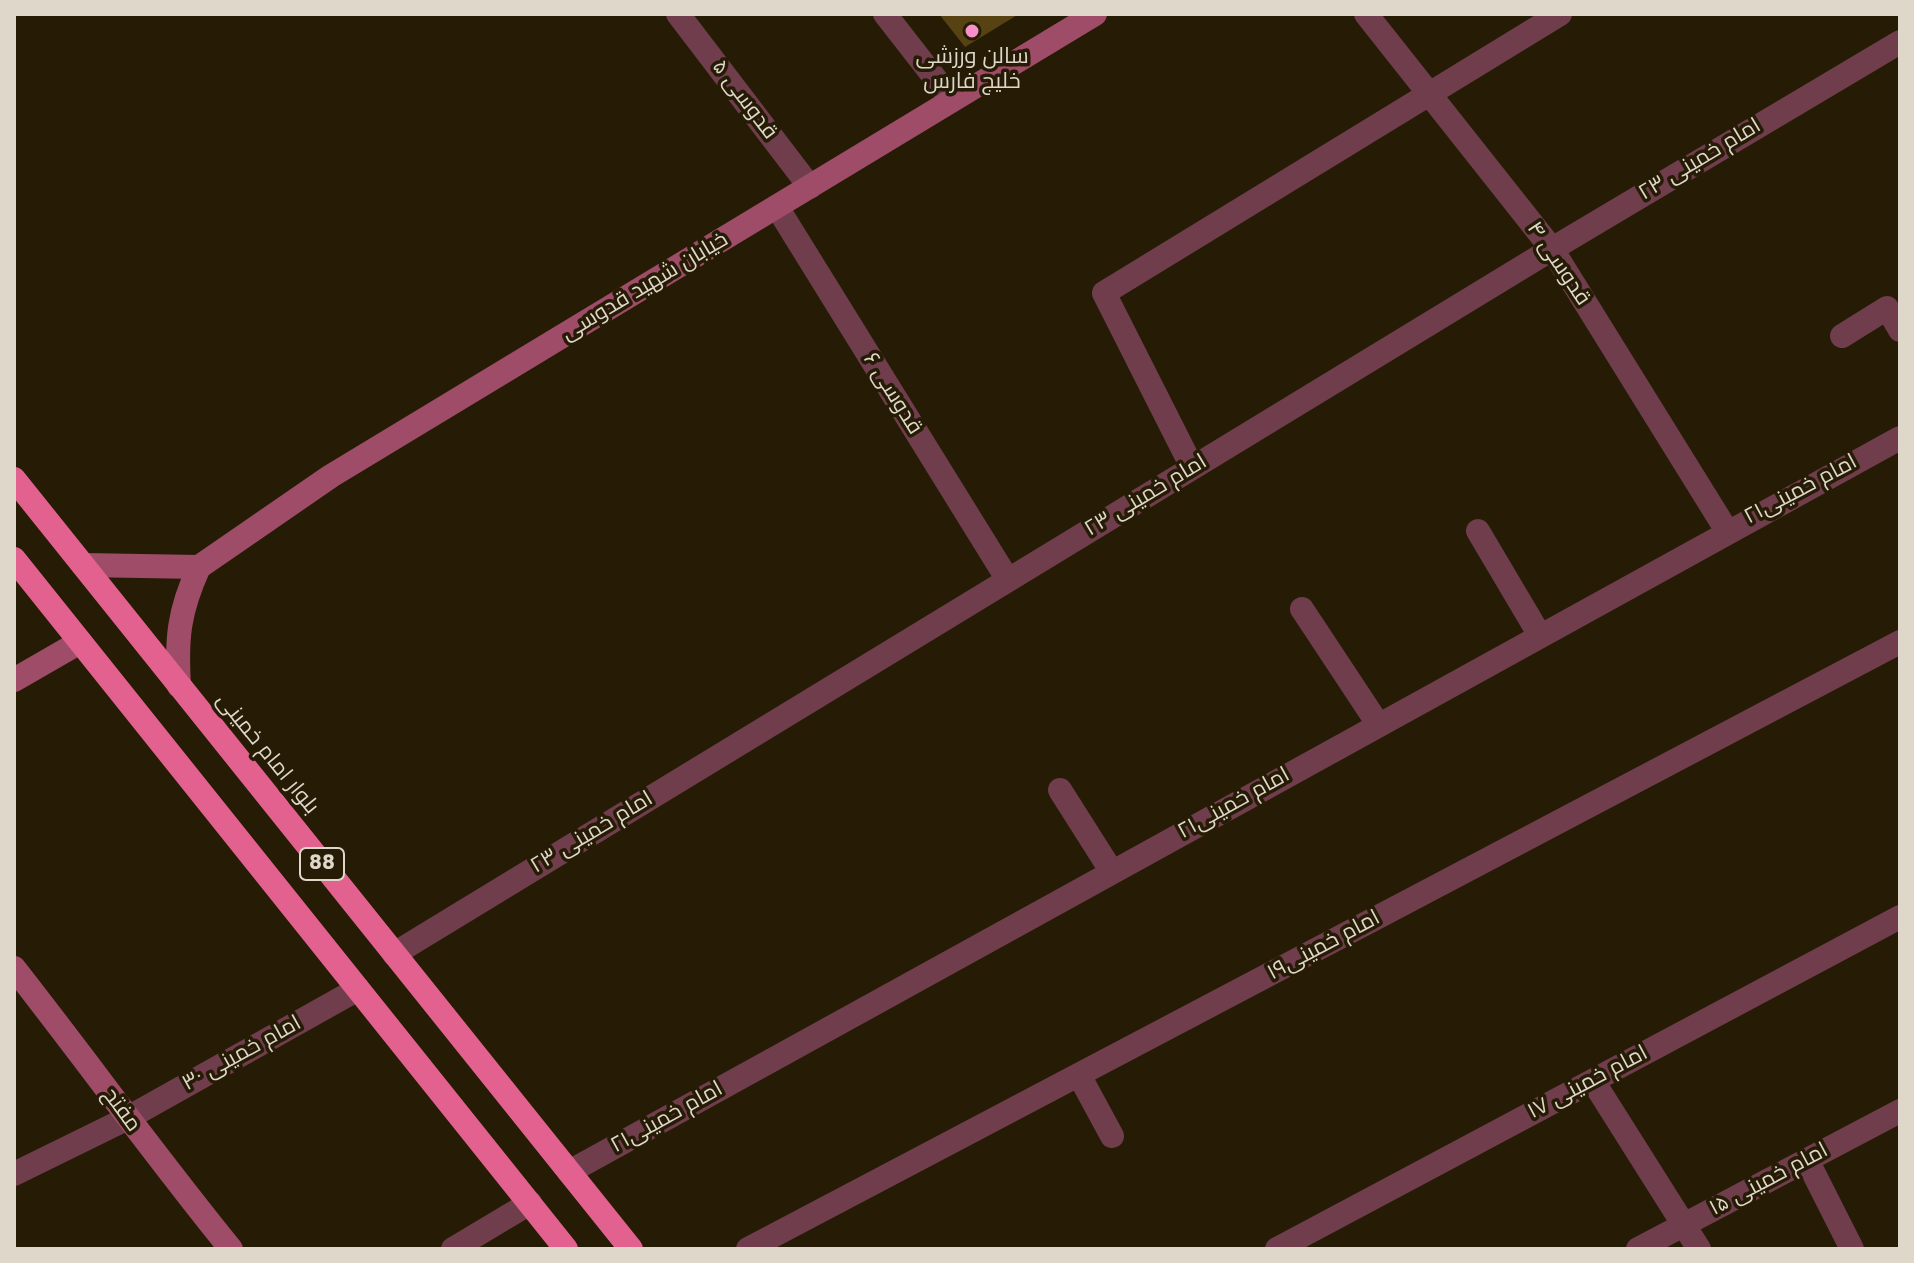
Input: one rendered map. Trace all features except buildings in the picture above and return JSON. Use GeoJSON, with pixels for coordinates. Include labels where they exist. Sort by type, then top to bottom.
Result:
{"type":"FeatureCollection","features":[{"type":"Feature","properties":{"kind":"highway","name":"بلوار امام خمینی"},"geometry":{"type":"LineString","coordinates":[[14,479],[631,1249]]}},
{"type":"Feature","properties":{"kind":"highway","name":"88"},"geometry":{"type":"LineString","coordinates":[[14,559],[566,1249]]}},
{"type":"Feature","properties":{"kind":"main road","name":"خیابان شهید قدوسی"},"geometry":{"type":"LineString","coordinates":[[199,567],[331,476],[1095,14]]}},
{"type":"Feature","properties":{"kind":"main road"},"geometry":{"type":"LineString","coordinates":[[83,565],[199,567],[185,598],[176,638],[179,686]]}},
{"type":"Feature","properties":{"kind":"main road"},"geometry":{"type":"LineString","coordinates":[[14,680],[80,642]]}},
{"type":"Feature","properties":{"kind":"main road","name":"مفتح"},"geometry":{"type":"LineString","coordinates":[[14,968],[84,1056],[126,1119],[231,1249]]}},
{"type":"Feature","properties":{"kind":"street","name":"قدوسی ۵"},"geometry":{"type":"LineString","coordinates":[[678,14],[810,187]]}},
{"type":"Feature","properties":{"kind":"street"},"geometry":{"type":"LineString","coordinates":[[885,14],[952,100]]}},
{"type":"Feature","properties":{"kind":"street","name":"قدوسی ۴"},"geometry":{"type":"LineString","coordinates":[[1366,14],[1552,249],[1727,531]]}},
{"type":"Feature","properties":{"kind":"street"},"geometry":{"type":"LineString","coordinates":[[1192,467],[1104,293],[1560,14]]}},
{"type":"Feature","properties":{"kind":"street","name":"امام خمینی ۲۳"},"geometry":{"type":"LineString","coordinates":[[394,954],[1192,467],[1900,42]]}},
{"type":"Feature","properties":{"kind":"street","name":"قدوسی ۶"},"geometry":{"type":"LineString","coordinates":[[777,207],[1008,580]]}},
{"type":"Feature","properties":{"kind":"street"},"geometry":{"type":"LineString","coordinates":[[1842,336],[1887,308],[1900,330]]}},
{"type":"Feature","properties":{"kind":"street","name":"امام خمینی۲۱"},"geometry":{"type":"LineString","coordinates":[[569,1172],[1539,634],[1900,438]]}},
{"type":"Feature","properties":{"kind":"street"},"geometry":{"type":"LineString","coordinates":[[1478,531],[1539,634]]}},
{"type":"Feature","properties":{"kind":"street"},"geometry":{"type":"LineString","coordinates":[[1302,609],[1378,724]]}},
{"type":"Feature","properties":{"kind":"street","name":"امام خمینی۱۹"},"geometry":{"type":"LineString","coordinates":[[748,1249],[1900,642]]}},
{"type":"Feature","properties":{"kind":"street"},"geometry":{"type":"LineString","coordinates":[[1060,790],[1112,872]]}},
{"type":"Feature","properties":{"kind":"street","name":"امام خمینی ۱۷"},"geometry":{"type":"LineString","coordinates":[[1277,1249],[1900,917]]}},
{"type":"Feature","properties":{"kind":"street","name":"امام خمینی ۳۰"},"geometry":{"type":"LineString","coordinates":[[14,1174],[126,1119],[358,989]]}},
{"type":"Feature","properties":{"kind":"street"},"geometry":{"type":"LineString","coordinates":[[1079,1075],[1112,1136]]}},
{"type":"Feature","properties":{"kind":"street"},"geometry":{"type":"LineString","coordinates":[[1593,1081],[1699,1249]]}},
{"type":"Feature","properties":{"kind":"street","name":"امام خمینی ۱۵"},"geometry":{"type":"LineString","coordinates":[[1638,1249],[1900,1111]]}},
{"type":"Feature","properties":{"kind":"street"},"geometry":{"type":"LineString","coordinates":[[1807,1160],[1852,1249]]}},
{"type":"Feature","properties":{"kind":"street"},"geometry":{"type":"LineString","coordinates":[[453,1249],[530,1203]]}},
{"type":"Feature","properties":{"kind":"shaded area","name":"سالن ورزشی خلیج فارس"},"geometry":{"type":"Polygon","coordinates":[[[939,14],[1019,14],[965,47],[939,14]]]}},
{"type":"Feature","properties":{"kind":"place","name":"سالن ورزشی خلیج فارس"},"geometry":{"type":"Point","coordinates":[972,31]}}]}
